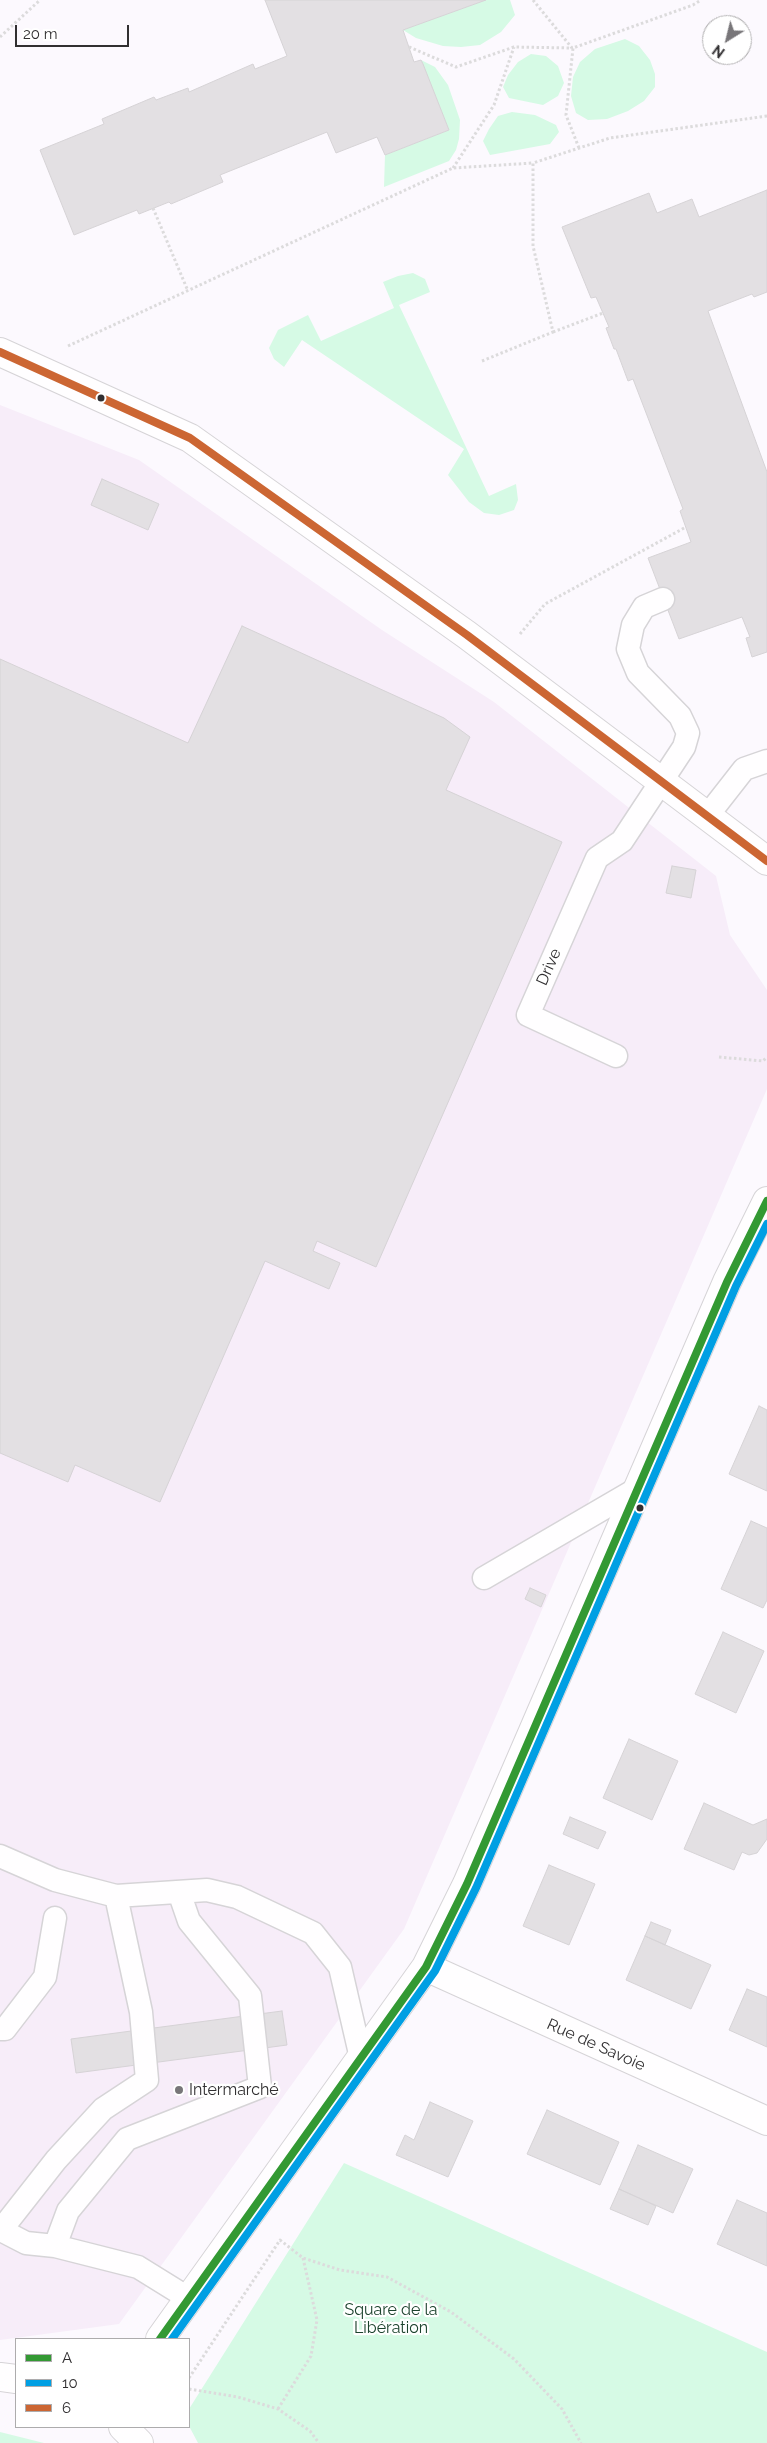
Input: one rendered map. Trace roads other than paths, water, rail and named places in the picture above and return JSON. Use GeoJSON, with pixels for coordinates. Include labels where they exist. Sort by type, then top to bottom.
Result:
{"type":"FeatureCollection","features":[{"type":"Feature","properties":{"kind":"street"},"geometry":{"type":"LineString","coordinates":[[0,352],[190,438],[499,659],[767,861]]}},
{"type":"Feature","properties":{"kind":"street"},"geometry":{"type":"LineString","coordinates":[[161,2338],[426,1968],[471,1876],[635,1490],[727,1282],[767,1201]]}},
{"type":"Feature","properties":{"kind":"street","name":"Rue de Savoie"},"geometry":{"type":"LineString","coordinates":[[426,1968],[767,2121]]}},
{"type":"Feature","properties":{"kind":"street"},"geometry":{"type":"LineString","coordinates":[[0,2377],[15,2379]]}},
{"type":"Feature","properties":{"kind":"street"},"geometry":{"type":"LineString","coordinates":[[124,2428],[139,2443]]}},
{"type":"Feature","properties":{"kind":"lane"},"geometry":{"type":"LineString","coordinates":[[661,780],[684,747],[688,733],[680,716],[638,673],[628,649],[633,625],[644,608],[663,599]]}},
{"type":"Feature","properties":{"kind":"lane"},"geometry":{"type":"LineString","coordinates":[[708,815],[744,768],[767,761]]}},
{"type":"Feature","properties":{"kind":"lane","name":"Drive"},"geometry":{"type":"LineString","coordinates":[[616,1056],[528,1014],[597,858],[622,841],[661,780]]}},
{"type":"Feature","properties":{"kind":"lane"},"geometry":{"type":"LineString","coordinates":[[484,1578],[635,1490]]}},
{"type":"Feature","properties":{"kind":"lane"},"geometry":{"type":"LineString","coordinates":[[0,1856],[55,1880],[116,1896],[207,1890],[238,1897],[313,1934],[340,1967],[361,2058]]}},
{"type":"Feature","properties":{"kind":"lane"},"geometry":{"type":"LineString","coordinates":[[55,2246],[68,2211],[127,2139],[260,2087],[250,1996],[188,1921],[179,1892]]}},
{"type":"Feature","properties":{"kind":"lane"},"geometry":{"type":"LineString","coordinates":[[116,1896],[141,2012],[147,2080],[103,2109],[56,2160],[0,2231],[26,2243],[55,2246],[138,2266],[188,2298]]}},
{"type":"Feature","properties":{"kind":"lane"},"geometry":{"type":"LineString","coordinates":[[0,2029],[5,2029],[45,1977],[55,1918]]}},
{"type":"Feature","properties":{"kind":"place","name":"Intermarché"},"geometry":{"type":"Point","coordinates":[179,2090]}},
{"type":"Feature","properties":{"kind":"park label","name":"Square de la Libération"},"geometry":{"type":"Point","coordinates":[391,2319]}}]}
